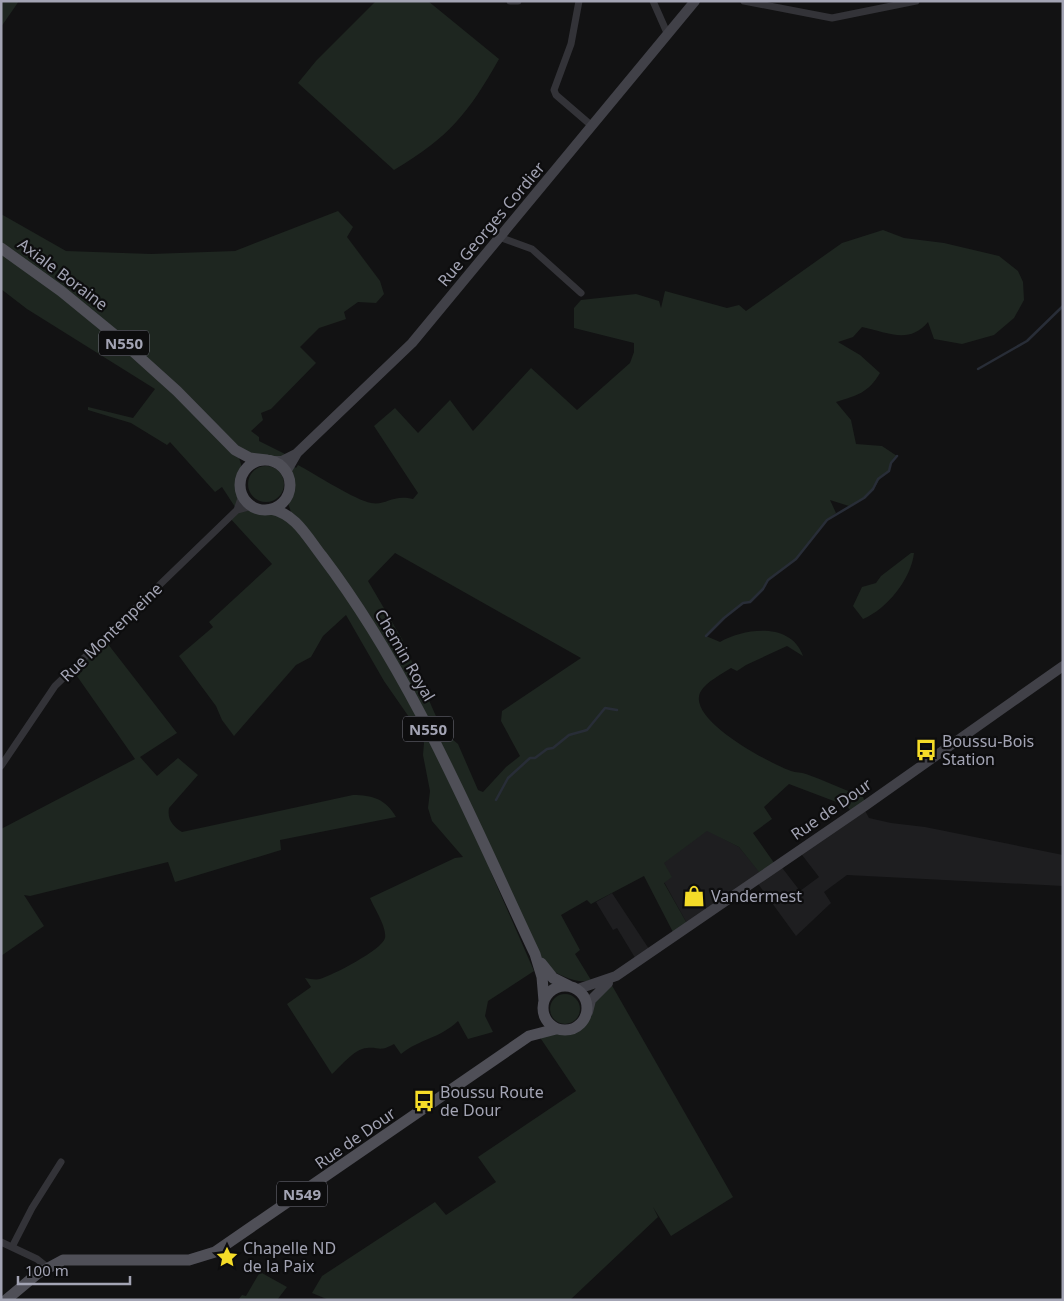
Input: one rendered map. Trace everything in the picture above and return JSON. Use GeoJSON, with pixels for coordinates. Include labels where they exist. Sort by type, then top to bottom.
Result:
{"type":"FeatureCollection","features":[{"type":"Feature","properties":{"kind":"main road","name":"Axiale Boraine"},"geometry":{"type":"LineString","coordinates":[[1,248],[88,313],[146,362],[235,450],[250,458],[269,460]]}},
{"type":"Feature","properties":{"kind":"main road","name":"Axiale Boraine"},"geometry":{"type":"LineString","coordinates":[[235,450],[244,472]]}},
{"type":"Feature","properties":{"kind":"main road"},"geometry":{"type":"LineString","coordinates":[[271,509],[278,506],[287,496],[290,484],[286,472],[269,460],[254,463],[244,472],[240,487],[242,495],[252,506],[284,512],[294,519]]}},
{"type":"Feature","properties":{"kind":"main road","name":"Chemin Royal"},"geometry":{"type":"LineString","coordinates":[[287,496],[294,519],[355,604],[412,698],[534,954],[542,977],[544,1005]]}},
{"type":"Feature","properties":{"kind":"main road","name":"Chemin Royal"},"geometry":{"type":"LineString","coordinates":[[534,954],[553,978],[574,988]]}},
{"type":"Feature","properties":{"kind":"main road"},"geometry":{"type":"LineString","coordinates":[[564,986],[574,988],[586,999],[588,1012],[582,1024],[576,1029],[568,1031],[556,1029],[547,1021],[544,1005],[552,990],[564,986]]}},
{"type":"Feature","properties":{"kind":"main road","name":"Rue de Dour"},"geometry":{"type":"LineString","coordinates":[[529,1036],[544,1005]]}},
{"type":"Feature","properties":{"kind":"main road","name":"Rue de Dour"},"geometry":{"type":"LineString","coordinates":[[47,1267],[63,1260],[189,1260],[215,1252],[529,1036],[556,1029]]}},
{"type":"Feature","properties":{"kind":"main road","name":"N549"},"geometry":{"type":"LineString","coordinates":[[6,1300],[47,1267]]}},
{"type":"Feature","properties":{"kind":"street"},"geometry":{"type":"LineString","coordinates":[[510,1],[518,1]]}},
{"type":"Feature","properties":{"kind":"street"},"geometry":{"type":"LineString","coordinates":[[579,1],[571,44],[554,90],[556,96],[592,126]]}},
{"type":"Feature","properties":{"kind":"street"},"geometry":{"type":"LineString","coordinates":[[653,1],[668,35]]}},
{"type":"Feature","properties":{"kind":"street","name":"Rue Georges Cordier"},"geometry":{"type":"LineString","coordinates":[[269,460],[282,461],[297,453],[412,343],[695,1]]}},
{"type":"Feature","properties":{"kind":"street"},"geometry":{"type":"LineString","coordinates":[[744,1],[832,18],[916,1]]}},
{"type":"Feature","properties":{"kind":"street"},"geometry":{"type":"LineString","coordinates":[[500,237],[532,249],[581,293]]}},
{"type":"Feature","properties":{"kind":"street","name":"Rue Georges Cordier"},"geometry":{"type":"LineString","coordinates":[[286,472],[297,453]]}},
{"type":"Feature","properties":{"kind":"street","name":"Rue Montenpeine"},"geometry":{"type":"LineString","coordinates":[[1,766],[55,686],[237,510],[242,495]]}},
{"type":"Feature","properties":{"kind":"street","name":"Rue Montenpeine"},"geometry":{"type":"LineString","coordinates":[[237,510],[252,506]]}},
{"type":"Feature","properties":{"kind":"street","name":"Rue de Dour"},"geometry":{"type":"LineString","coordinates":[[616,976],[863,807],[1063,666]]}},
{"type":"Feature","properties":{"kind":"street"},"geometry":{"type":"LineString","coordinates":[[574,988],[616,976]]}},
{"type":"Feature","properties":{"kind":"street"},"geometry":{"type":"LineString","coordinates":[[588,1012],[591,1000],[596,993],[616,976]]}},
{"type":"Feature","properties":{"kind":"street"},"geometry":{"type":"LineString","coordinates":[[12,1247],[32,1208],[61,1162]]}},
{"type":"Feature","properties":{"kind":"street"},"geometry":{"type":"LineString","coordinates":[[1,1242],[37,1259],[47,1267]]}},
{"type":"Feature","properties":{"kind":"shaded area"},"geometry":{"type":"Polygon","coordinates":[[[1,1],[19,1],[1,27],[1,1]]]}},
{"type":"Feature","properties":{"kind":"shaded area"},"geometry":{"type":"Polygon","coordinates":[[[376,1],[428,1],[499,59],[467,110],[456,123],[429,146],[394,170],[298,83],[316,61],[376,1]]]}},
{"type":"Feature","properties":{"kind":"shaded area"},"geometry":{"type":"Polygon","coordinates":[[[338,211],[353,227],[347,237],[380,281],[384,294],[376,303],[358,302],[344,312],[346,319],[319,328],[300,347],[316,363],[271,409],[261,413],[263,420],[251,431],[259,437],[259,441],[291,457],[239,458],[242,467],[241,489],[248,503],[256,507],[277,510],[293,518],[288,503],[290,484],[286,472],[290,463],[296,468],[298,465],[364,501],[381,503],[400,498],[413,499],[418,493],[374,426],[395,408],[418,433],[450,400],[473,431],[531,368],[577,410],[630,363],[634,352],[634,343],[574,328],[574,308],[581,300],[636,294],[659,301],[661,308],[665,291],[727,308],[739,305],[746,311],[842,243],[883,230],[904,238],[944,243],[999,256],[1018,271],[1023,282],[1024,300],[1014,318],[994,335],[962,344],[934,339],[928,322],[921,329],[905,335],[889,334],[862,327],[853,337],[838,342],[860,355],[880,373],[867,389],[836,402],[851,420],[856,444],[882,446],[897,456],[891,463],[889,471],[881,477],[871,493],[865,498],[849,506],[830,500],[836,513],[827,520],[796,559],[768,580],[763,589],[750,602],[743,603],[706,636],[720,642],[730,637],[754,631],[766,631],[778,633],[797,645],[803,656],[787,646],[737,671],[731,668],[710,681],[703,688],[699,702],[705,714],[717,727],[749,750],[781,767],[806,774],[859,795],[863,797],[866,805],[853,814],[847,806],[789,784],[764,807],[772,819],[753,833],[777,867],[763,877],[739,847],[707,831],[664,863],[672,877],[664,883],[689,927],[675,936],[644,876],[591,904],[587,900],[561,915],[580,950],[575,954],[591,980],[586,981],[569,978],[547,967],[490,870],[534,971],[488,1001],[485,1016],[493,1032],[468,1039],[458,1021],[444,1032],[401,1054],[394,1044],[383,1049],[367,1048],[357,1051],[332,1074],[287,1004],[311,987],[305,978],[318,979],[335,973],[367,955],[382,943],[385,938],[384,929],[370,898],[455,858],[463,857],[432,821],[428,808],[430,791],[423,755],[424,743],[413,719],[409,717],[384,681],[346,615],[323,636],[311,657],[296,665],[234,736],[222,720],[216,706],[179,656],[213,627],[209,622],[272,564],[229,517],[237,510],[222,487],[215,492],[170,442],[167,445],[131,423],[88,410],[88,407],[133,418],[155,389],[27,309],[1,289],[1,214],[66,251],[151,254],[235,251],[338,211]],[[395,553],[368,581],[402,639],[446,739],[452,739],[458,744],[478,790],[483,792],[506,767],[520,756],[501,721],[502,711],[581,658],[395,553]]]}},
{"type":"Feature","properties":{"kind":"shaded area"},"geometry":{"type":"Polygon","coordinates":[[[266,466],[278,472],[284,484],[278,496],[266,502],[254,496],[248,484],[254,472],[266,466]]]}},
{"type":"Feature","properties":{"kind":"shaded area"},"geometry":{"type":"Polygon","coordinates":[[[911,553],[914,553],[912,563],[903,583],[889,601],[863,619],[853,606],[862,587],[876,583],[881,576],[911,553]]]}},
{"type":"Feature","properties":{"kind":"shaded area"},"geometry":{"type":"Polygon","coordinates":[[[104,639],[177,733],[140,757],[157,776],[178,758],[198,775],[169,808],[171,822],[182,832],[353,795],[378,799],[388,806],[396,817],[280,840],[281,850],[175,882],[168,862],[30,896],[24,895],[44,926],[1,956],[1,829],[135,759],[72,669],[104,639]]]}},
{"type":"Feature","properties":{"kind":"shaded area"},"geometry":{"type":"Polygon","coordinates":[[[863,807],[869,818],[925,827],[1063,855],[1063,886],[847,875],[824,892],[831,903],[796,936],[756,881],[689,927],[664,882],[663,863],[707,830],[739,847],[763,876],[780,865],[800,891],[819,877],[799,851],[863,807]]]}},
{"type":"Feature","properties":{"kind":"shaded area"},"geometry":{"type":"Polygon","coordinates":[[[612,893],[651,952],[637,961],[617,928],[613,930],[596,902],[612,893]]]}},
{"type":"Feature","properties":{"kind":"shaded area"},"geometry":{"type":"Polygon","coordinates":[[[610,982],[733,1197],[671,1236],[653,1207],[658,1217],[570,1300],[329,1300],[312,1293],[322,1276],[435,1202],[446,1215],[496,1182],[478,1157],[576,1091],[537,1033],[576,1029],[586,1019],[591,1000],[610,982]]]}},
{"type":"Feature","properties":{"kind":"shaded area"},"geometry":{"type":"Polygon","coordinates":[[[565,994],[576,998],[580,1009],[576,1020],[565,1024],[554,1020],[550,1009],[554,998],[565,994]]]}},
{"type":"Feature","properties":{"kind":"shaded area"},"geometry":{"type":"Polygon","coordinates":[[[260,1272],[287,1287],[277,1300],[238,1300],[242,1295],[246,1296],[260,1272]]]}},
{"type":"Feature","properties":{"kind":"waterway"},"geometry":{"type":"LineString","coordinates":[[978,369],[1027,341],[1063,306]]}},
{"type":"Feature","properties":{"kind":"waterway"},"geometry":{"type":"LineString","coordinates":[[706,636],[743,603],[750,602],[763,589],[768,580],[796,559],[827,520],[864,498],[873,489],[878,479],[889,471],[891,463],[897,456]]}},
{"type":"Feature","properties":{"kind":"waterway"},"geometry":{"type":"LineString","coordinates":[[496,800],[508,778],[530,758],[535,758],[547,749],[553,748],[569,735],[587,730],[605,708],[617,710]]}},
{"type":"Feature","properties":{"kind":"place","name":"Boussu-Bois Station"},"geometry":{"type":"Point","coordinates":[926,750]}},
{"type":"Feature","properties":{"kind":"place","name":"Vandermest"},"geometry":{"type":"Point","coordinates":[694,896]}},
{"type":"Feature","properties":{"kind":"place","name":"Boussu Route de Dour"},"geometry":{"type":"Point","coordinates":[424,1101]}},
{"type":"Feature","properties":{"kind":"place","name":"Chapelle ND de la Paix"},"geometry":{"type":"Point","coordinates":[227,1257]}}]}
